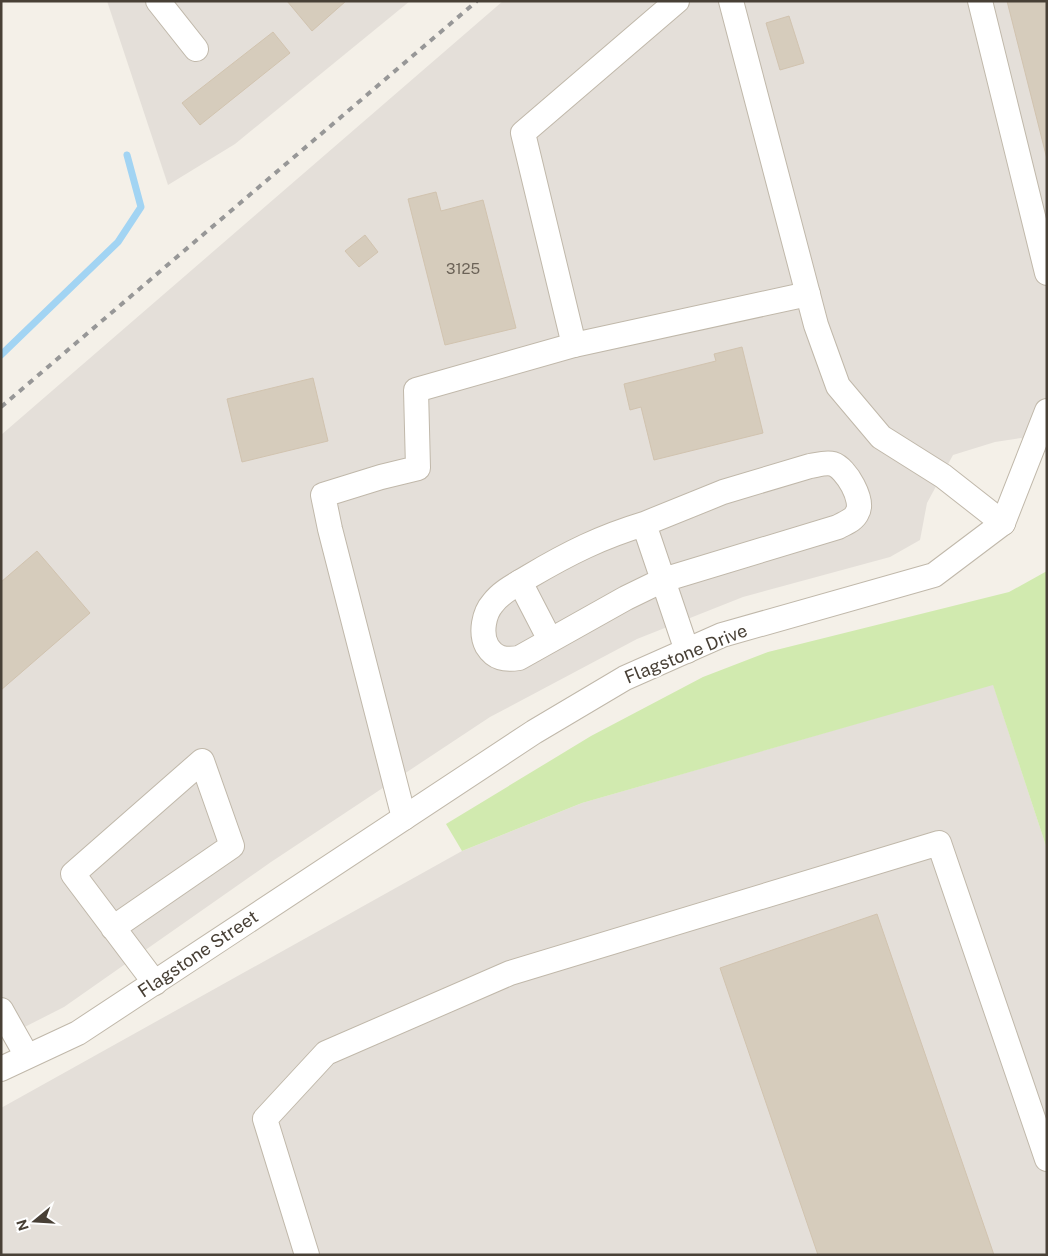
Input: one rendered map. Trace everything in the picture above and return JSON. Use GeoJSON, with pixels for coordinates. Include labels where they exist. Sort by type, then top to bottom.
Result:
{"type":"FeatureCollection","features":[{"type":"Feature","properties":{"kind":"street"},"geometry":{"type":"LineString","coordinates":[[158,1],[196,49]]}},
{"type":"Feature","properties":{"kind":"street"},"geometry":{"type":"LineString","coordinates":[[574,345],[523,133],[677,1]]}},
{"type":"Feature","properties":{"kind":"street"},"geometry":{"type":"LineString","coordinates":[[731,1],[816,325],[838,386],[880,437],[943,476],[1003,523],[1047,411]]}},
{"type":"Feature","properties":{"kind":"street"},"geometry":{"type":"LineString","coordinates":[[980,1],[1047,273]]}},
{"type":"Feature","properties":{"kind":"street"},"geometry":{"type":"LineString","coordinates":[[396,823],[324,495],[381,477],[418,468],[416,390],[574,345],[808,294]]}},
{"type":"Feature","properties":{"kind":"street"},"geometry":{"type":"LineString","coordinates":[[824,463],[839,467],[846,475],[858,497],[860,505],[858,512],[853,518],[838,527],[664,580],[626,598],[519,658],[498,658],[491,652],[485,642],[483,629],[486,613],[493,602],[520,582],[574,550],[612,534],[644,524],[723,492],[824,463]]}},
{"type":"Feature","properties":{"kind":"street","name":"Flagstone Drive"},"geometry":{"type":"LineString","coordinates":[[396,823],[550,722],[625,678],[722,635],[934,575],[1003,523]]}},
{"type":"Feature","properties":{"kind":"street"},"geometry":{"type":"LineString","coordinates":[[644,524],[687,651]]}},
{"type":"Feature","properties":{"kind":"street"},"geometry":{"type":"LineString","coordinates":[[520,582],[550,640]]}},
{"type":"Feature","properties":{"kind":"street"},"geometry":{"type":"LineString","coordinates":[[114,928],[232,846],[202,761],[74,874],[114,928],[155,983]]}},
{"type":"Feature","properties":{"kind":"street","name":"Flagstone Street"},"geometry":{"type":"LineString","coordinates":[[1,1069],[78,1033],[396,823]]}},
{"type":"Feature","properties":{"kind":"street"},"geometry":{"type":"LineString","coordinates":[[307,1255],[265,1119],[326,1053],[510,973],[939,843],[1047,1159]]}},
{"type":"Feature","properties":{"kind":"street"},"geometry":{"type":"LineString","coordinates":[[1,1010],[28,1056]]}},
{"type":"Feature","properties":{"kind":"shaded area"},"geometry":{"type":"Polygon","coordinates":[[[107,1],[410,1],[235,144],[168,185],[107,1]]]}},
{"type":"Feature","properties":{"kind":"shaded area"},"geometry":{"type":"Polygon","coordinates":[[[503,1],[1047,1],[1047,453],[1021,438],[995,442],[953,455],[927,503],[920,540],[890,557],[743,597],[637,639],[490,717],[271,862],[64,1007],[1,1039],[1,435],[503,1]]]}},
{"type":"Feature","properties":{"kind":"shaded area"},"geometry":{"type":"Polygon","coordinates":[[[993,684],[1047,849],[1047,1255],[1,1255],[1,1108],[462,851],[582,803],[993,684]]]}},
{"type":"Feature","properties":{"kind":"green space"},"geometry":{"type":"Polygon","coordinates":[[[1047,571],[1047,849],[993,685],[582,803],[462,851],[446,824],[591,736],[703,677],[768,652],[1009,592],[1047,571]]]}},
{"type":"Feature","properties":{"kind":"building"},"geometry":{"type":"Polygon","coordinates":[[[287,1],[346,1],[312,31],[287,1]]]}},
{"type":"Feature","properties":{"kind":"building"},"geometry":{"type":"Polygon","coordinates":[[[1007,1],[1047,1],[1047,159],[1007,1]]]}},
{"type":"Feature","properties":{"kind":"building"},"geometry":{"type":"Polygon","coordinates":[[[789,16],[804,63],[780,70],[766,23],[789,16]]]}},
{"type":"Feature","properties":{"kind":"building"},"geometry":{"type":"Polygon","coordinates":[[[273,32],[290,53],[200,125],[182,103],[273,32]]]}},
{"type":"Feature","properties":{"kind":"building"},"geometry":{"type":"Polygon","coordinates":[[[436,192],[441,211],[483,200],[516,328],[445,345],[408,199],[436,192]]]}},
{"type":"Feature","properties":{"kind":"building"},"geometry":{"type":"Polygon","coordinates":[[[365,235],[378,252],[359,267],[345,251],[365,235]]]}},
{"type":"Feature","properties":{"kind":"building"},"geometry":{"type":"Polygon","coordinates":[[[742,347],[763,433],[654,460],[641,407],[630,410],[624,384],[716,361],[714,354],[742,347]]]}},
{"type":"Feature","properties":{"kind":"building"},"geometry":{"type":"Polygon","coordinates":[[[313,378],[328,441],[242,462],[227,399],[313,378]]]}},
{"type":"Feature","properties":{"kind":"building"},"geometry":{"type":"Polygon","coordinates":[[[37,551],[90,613],[1,690],[1,582],[37,551]]]}},
{"type":"Feature","properties":{"kind":"building"},"geometry":{"type":"Polygon","coordinates":[[[877,914],[994,1255],[818,1255],[720,968],[877,914]]]}},
{"type":"Feature","properties":{"kind":"waterway"},"geometry":{"type":"LineString","coordinates":[[1,355],[118,242],[141,207],[127,155]]}},
{"type":"Feature","properties":{"kind":"railway"},"geometry":{"type":"LineString","coordinates":[[1,407],[477,1]]}}]}
